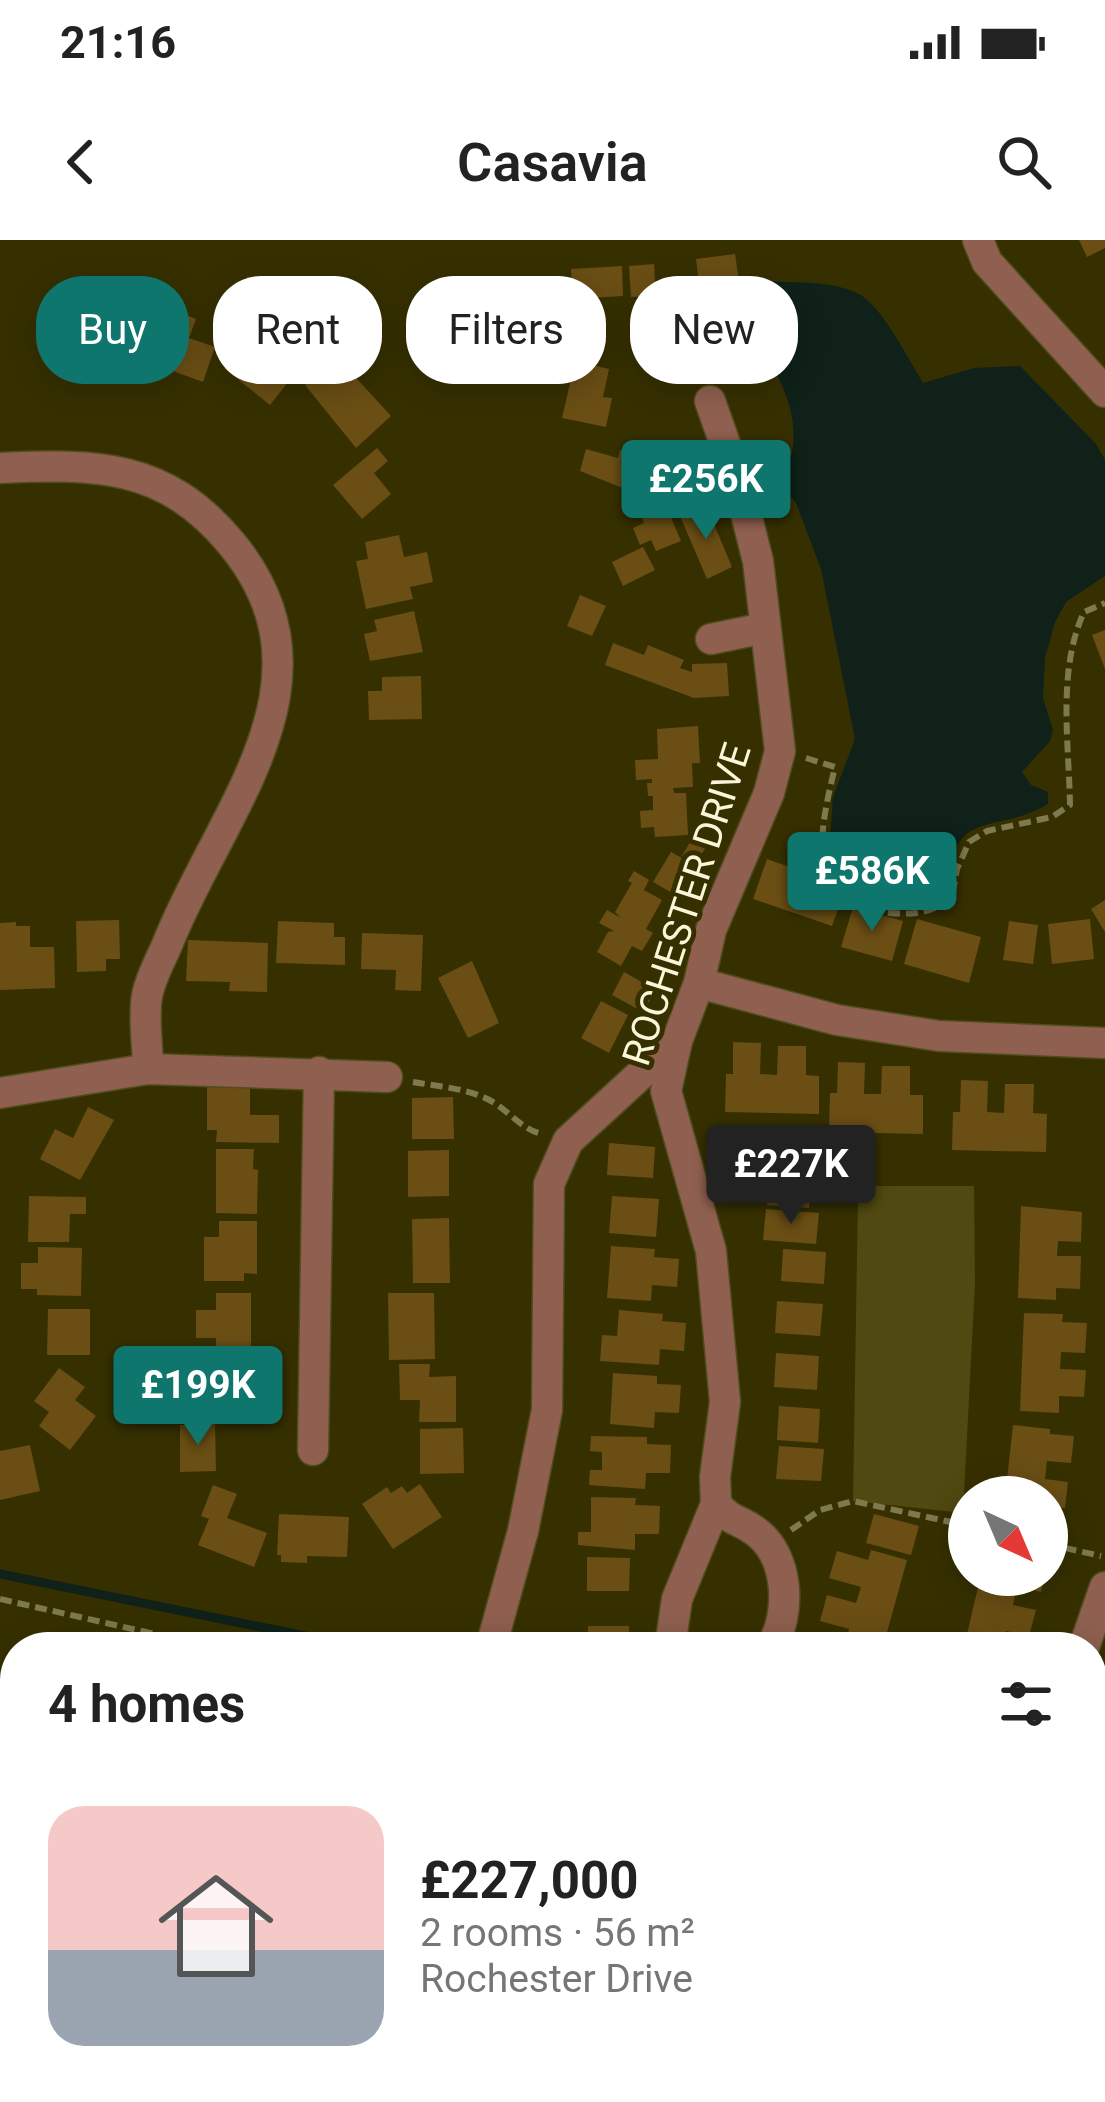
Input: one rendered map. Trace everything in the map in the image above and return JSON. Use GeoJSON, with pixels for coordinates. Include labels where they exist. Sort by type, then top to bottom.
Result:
{"type":"FeatureCollection","features":[{"type":"Feature","properties":{"kind":"street"},"geometry":{"type":"LineString","coordinates":[[978,240],[987,262],[1105,392]]}},
{"type":"Feature","properties":{"kind":"street","name":"ROCHESTER DRIVE"},"geometry":{"type":"LineString","coordinates":[[671,1632],[677,1599],[716,1504],[724,1402],[711,1251],[666,1091],[676,1041],[699,983],[711,930],[769,793],[780,751],[758,561],[737,478],[710,401]]}},
{"type":"Feature","properties":{"kind":"street"},"geometry":{"type":"LineString","coordinates":[[0,467],[73,465],[138,474],[206,513],[252,568],[278,638],[276,706],[248,782],[203,862],[147,994],[148,1069]]}},
{"type":"Feature","properties":{"kind":"street"},"geometry":{"type":"LineString","coordinates":[[711,639],[765,628]]}},
{"type":"Feature","properties":{"kind":"street"},"geometry":{"type":"LineString","coordinates":[[699,983],[837,1020],[939,1036],[1104,1047]]}},
{"type":"Feature","properties":{"kind":"street"},"geometry":{"type":"LineString","coordinates":[[495,1632],[523,1531],[548,1410],[549,1184],[568,1141],[676,1041]]}},
{"type":"Feature","properties":{"kind":"street"},"geometry":{"type":"LineString","coordinates":[[0,1093],[148,1069],[387,1077]]}},
{"type":"Feature","properties":{"kind":"street"},"geometry":{"type":"LineString","coordinates":[[314,1450],[319,1072]]}},
{"type":"Feature","properties":{"kind":"street"},"geometry":{"type":"LineString","coordinates":[[716,1504],[729,1520],[755,1531],[777,1556],[784,1585],[778,1632]]}},
{"type":"Feature","properties":{"kind":"street"},"geometry":{"type":"LineString","coordinates":[[1090,1632],[1104,1593]]}},
{"type":"Feature","properties":{"kind":"path"},"geometry":{"type":"LineString","coordinates":[[780,751],[836,766],[827,799],[823,871],[842,900],[898,914],[922,914],[942,905],[952,897],[957,869],[970,842],[987,831],[1052,817],[1070,805],[1065,702],[1076,629],[1084,612],[1105,603]]}},
{"type":"Feature","properties":{"kind":"path"},"geometry":{"type":"LineString","coordinates":[[387,1077],[480,1095],[509,1111],[528,1131],[568,1141]]}},
{"type":"Feature","properties":{"kind":"path"},"geometry":{"type":"LineString","coordinates":[[769,1546],[820,1510],[854,1501],[948,1521]]}},
{"type":"Feature","properties":{"kind":"path"},"geometry":{"type":"LineString","coordinates":[[1068,1549],[1105,1557]]}},
{"type":"Feature","properties":{"kind":"path"},"geometry":{"type":"LineString","coordinates":[[0,1599],[146,1632]]}},
{"type":"Feature","properties":{"kind":"shaded area"},"geometry":{"type":"Polygon","coordinates":[[[798,283],[846,289],[866,299],[885,320],[923,383],[974,368],[1020,366],[1096,444],[1105,460],[1105,576],[1066,602],[1055,622],[1045,658],[1043,698],[1053,730],[1050,741],[1022,772],[1031,785],[1048,792],[1048,804],[967,834],[951,865],[949,894],[929,906],[884,909],[848,896],[828,868],[833,797],[855,739],[821,569],[796,503],[769,470],[787,469],[793,448],[790,407],[781,384],[798,384],[798,283]]]}},
{"type":"Feature","properties":{"kind":"shaded area"},"geometry":{"type":"Polygon","coordinates":[[[868,1186],[974,1186],[975,1284],[965,1476],[948,1476],[948,1511],[853,1501],[858,1196],[868,1186]]]}},
{"type":"Feature","properties":{"kind":"building"},"geometry":{"type":"Polygon","coordinates":[[[1079,240],[1105,240],[1105,248],[1087,257],[1079,240]]]}},
{"type":"Feature","properties":{"kind":"building"},"geometry":{"type":"Polygon","coordinates":[[[735,254],[738,276],[698,276],[696,259],[735,254]]]}},
{"type":"Feature","properties":{"kind":"building"},"geometry":{"type":"Polygon","coordinates":[[[654,264],[655,276],[630,276],[630,282],[629,266],[654,264]]]}},
{"type":"Feature","properties":{"kind":"building"},"geometry":{"type":"Polygon","coordinates":[[[622,266],[623,296],[606,297],[606,276],[571,276],[571,269],[622,266]]]}},
{"type":"Feature","properties":{"kind":"building"},"geometry":{"type":"Polygon","coordinates":[[[189,338],[213,346],[203,382],[189,377],[189,338]]]}},
{"type":"Feature","properties":{"kind":"building"},"geometry":{"type":"Polygon","coordinates":[[[244,384],[287,384],[270,405],[244,384]]]}},
{"type":"Feature","properties":{"kind":"building"},"geometry":{"type":"Polygon","coordinates":[[[362,384],[391,416],[356,448],[305,385],[362,384]]]}},
{"type":"Feature","properties":{"kind":"building"},"geometry":{"type":"Polygon","coordinates":[[[570,384],[606,384],[603,397],[612,398],[606,427],[562,418],[570,384]]]}},
{"type":"Feature","properties":{"kind":"building"},"geometry":{"type":"Polygon","coordinates":[[[377,448],[388,461],[374,473],[391,494],[362,519],[333,485],[377,448]]]}},
{"type":"Feature","properties":{"kind":"building"},"geometry":{"type":"Polygon","coordinates":[[[586,449],[618,458],[620,450],[645,458],[643,464],[651,466],[645,488],[636,485],[630,491],[580,471],[586,449]]]}},
{"type":"Feature","properties":{"kind":"building"},"geometry":{"type":"Polygon","coordinates":[[[706,505],[732,567],[707,579],[680,516],[706,505]]]}},
{"type":"Feature","properties":{"kind":"building"},"geometry":{"type":"Polygon","coordinates":[[[667,508],[681,541],[656,551],[651,540],[640,545],[633,528],[667,508]]]}},
{"type":"Feature","properties":{"kind":"building"},"geometry":{"type":"Polygon","coordinates":[[[399,535],[404,557],[427,552],[433,582],[410,587],[413,599],[366,609],[356,561],[368,559],[365,542],[399,535]]]}},
{"type":"Feature","properties":{"kind":"building"},"geometry":{"type":"Polygon","coordinates":[[[643,547],[655,570],[623,586],[612,562],[643,547]]]}},
{"type":"Feature","properties":{"kind":"building"},"geometry":{"type":"Polygon","coordinates":[[[580,595],[606,606],[592,636],[567,626],[580,595]]]}},
{"type":"Feature","properties":{"kind":"building"},"geometry":{"type":"Polygon","coordinates":[[[414,611],[423,652],[370,661],[364,634],[377,631],[374,620],[414,611]]]}},
{"type":"Feature","properties":{"kind":"building"},"geometry":{"type":"Polygon","coordinates":[[[1105,630],[1105,669],[1092,635],[1105,630]]]}},
{"type":"Feature","properties":{"kind":"building"},"geometry":{"type":"Polygon","coordinates":[[[613,643],[644,655],[648,645],[684,660],[680,668],[692,672],[692,664],[727,663],[729,696],[694,698],[605,665],[613,643]]]}},
{"type":"Feature","properties":{"kind":"building"},"geometry":{"type":"Polygon","coordinates":[[[421,676],[422,719],[369,720],[368,691],[382,691],[382,677],[421,676]]]}},
{"type":"Feature","properties":{"kind":"building"},"geometry":{"type":"Polygon","coordinates":[[[698,726],[700,763],[692,763],[693,787],[673,788],[674,793],[686,793],[688,835],[655,837],[654,827],[641,828],[640,811],[653,810],[647,783],[652,779],[636,780],[635,760],[658,759],[657,729],[698,726]]]}},
{"type":"Feature","properties":{"kind":"building"},"geometry":{"type":"Polygon","coordinates":[[[693,837],[707,845],[696,864],[682,856],[693,837]]]}},
{"type":"Feature","properties":{"kind":"building"},"geometry":{"type":"Polygon","coordinates":[[[671,852],[696,866],[679,897],[653,882],[671,852]]]}},
{"type":"Feature","properties":{"kind":"building"},"geometry":{"type":"Polygon","coordinates":[[[767,859],[846,887],[832,926],[753,899],[767,859]]]}},
{"type":"Feature","properties":{"kind":"building"},"geometry":{"type":"Polygon","coordinates":[[[634,871],[649,880],[644,890],[662,900],[646,929],[653,933],[642,951],[632,946],[621,966],[597,952],[608,932],[614,931],[599,923],[607,910],[621,918],[615,912],[634,871]]]}},
{"type":"Feature","properties":{"kind":"building"},"geometry":{"type":"Polygon","coordinates":[[[1105,900],[1105,932],[1091,909],[1105,900]]]}},
{"type":"Feature","properties":{"kind":"building"},"geometry":{"type":"Polygon","coordinates":[[[853,907],[903,921],[892,961],[841,947],[853,907]]]}},
{"type":"Feature","properties":{"kind":"building"},"geometry":{"type":"Polygon","coordinates":[[[917,919],[981,937],[969,983],[904,964],[917,919]]]}},
{"type":"Feature","properties":{"kind":"building"},"geometry":{"type":"Polygon","coordinates":[[[1090,919],[1094,959],[1052,964],[1048,924],[1090,919]]]}},
{"type":"Feature","properties":{"kind":"building"},"geometry":{"type":"Polygon","coordinates":[[[119,920],[120,959],[106,959],[106,971],[77,972],[76,921],[119,920]]]}},
{"type":"Feature","properties":{"kind":"building"},"geometry":{"type":"Polygon","coordinates":[[[278,921],[334,923],[334,937],[345,937],[345,965],[276,963],[278,921]]]}},
{"type":"Feature","properties":{"kind":"building"},"geometry":{"type":"Polygon","coordinates":[[[1009,921],[1038,925],[1033,964],[1003,960],[1009,921]]]}},
{"type":"Feature","properties":{"kind":"building"},"geometry":{"type":"Polygon","coordinates":[[[16,922],[16,926],[30,926],[30,947],[54,947],[55,988],[0,990],[0,923],[16,922]]]}},
{"type":"Feature","properties":{"kind":"building"},"geometry":{"type":"Polygon","coordinates":[[[362,933],[423,935],[421,991],[395,990],[396,970],[361,969],[362,933]]]}},
{"type":"Feature","properties":{"kind":"building"},"geometry":{"type":"Polygon","coordinates":[[[188,940],[268,943],[267,992],[229,991],[230,982],[186,981],[188,940]]]}},
{"type":"Feature","properties":{"kind":"building"},"geometry":{"type":"Polygon","coordinates":[[[472,961],[499,1023],[468,1038],[438,978],[472,961]]]}},
{"type":"Feature","properties":{"kind":"building"},"geometry":{"type":"Polygon","coordinates":[[[624,972],[656,990],[643,1012],[612,995],[624,972]]]}},
{"type":"Feature","properties":{"kind":"building"},"geometry":{"type":"Polygon","coordinates":[[[601,1001],[628,1015],[609,1053],[581,1038],[601,1001]]]}},
{"type":"Feature","properties":{"kind":"building"},"geometry":{"type":"Polygon","coordinates":[[[733,1042],[761,1043],[760,1074],[777,1075],[778,1046],[806,1046],[806,1075],[819,1076],[819,1114],[725,1112],[726,1074],[733,1074],[733,1042]]]}},
{"type":"Feature","properties":{"kind":"building"},"geometry":{"type":"Polygon","coordinates":[[[838,1062],[865,1063],[864,1094],[881,1094],[882,1066],[910,1066],[910,1095],[923,1095],[923,1134],[829,1132],[830,1093],[837,1093],[838,1062]]]}},
{"type":"Feature","properties":{"kind":"building"},"geometry":{"type":"Polygon","coordinates":[[[961,1080],[988,1081],[987,1112],[1004,1113],[1005,1084],[1034,1084],[1033,1113],[1047,1114],[1046,1152],[952,1150],[953,1112],[960,1112],[961,1080]]]}},
{"type":"Feature","properties":{"kind":"building"},"geometry":{"type":"Polygon","coordinates":[[[207,1083],[250,1084],[250,1115],[279,1115],[279,1143],[216,1142],[217,1130],[207,1130],[207,1083]]]}},
{"type":"Feature","properties":{"kind":"building"},"geometry":{"type":"Polygon","coordinates":[[[453,1097],[454,1139],[412,1139],[412,1098],[453,1097]]]}},
{"type":"Feature","properties":{"kind":"building"},"geometry":{"type":"Polygon","coordinates":[[[88,1107],[114,1120],[80,1180],[40,1159],[55,1129],[73,1138],[88,1107]]]}},
{"type":"Feature","properties":{"kind":"building"},"geometry":{"type":"Polygon","coordinates":[[[609,1143],[655,1147],[653,1178],[607,1175],[609,1143]]]}},
{"type":"Feature","properties":{"kind":"building"},"geometry":{"type":"Polygon","coordinates":[[[216,1149],[254,1149],[257,1214],[216,1213],[216,1149]]]}},
{"type":"Feature","properties":{"kind":"building"},"geometry":{"type":"Polygon","coordinates":[[[449,1150],[449,1196],[408,1197],[408,1151],[449,1150]]]}},
{"type":"Feature","properties":{"kind":"building"},"geometry":{"type":"Polygon","coordinates":[[[770,1174],[812,1177],[809,1208],[767,1205],[770,1174]]]}},
{"type":"Feature","properties":{"kind":"building"},"geometry":{"type":"Polygon","coordinates":[[[29,1196],[86,1197],[86,1214],[70,1214],[69,1242],[28,1242],[29,1196]]]}},
{"type":"Feature","properties":{"kind":"building"},"geometry":{"type":"Polygon","coordinates":[[[612,1196],[659,1199],[656,1237],[609,1233],[612,1196]]]}},
{"type":"Feature","properties":{"kind":"building"},"geometry":{"type":"Polygon","coordinates":[[[1021,1206],[1082,1212],[1081,1242],[1058,1241],[1057,1256],[1081,1256],[1080,1289],[1056,1288],[1056,1300],[1018,1298],[1021,1206]]]}},
{"type":"Feature","properties":{"kind":"building"},"geometry":{"type":"Polygon","coordinates":[[[766,1209],[819,1213],[816,1244],[763,1240],[766,1209]]]}},
{"type":"Feature","properties":{"kind":"building"},"geometry":{"type":"Polygon","coordinates":[[[449,1218],[450,1283],[413,1283],[412,1219],[449,1218]]]}},
{"type":"Feature","properties":{"kind":"building"},"geometry":{"type":"Polygon","coordinates":[[[219,1221],[257,1221],[257,1274],[244,1273],[244,1281],[204,1281],[204,1237],[219,1237],[219,1221]]]}},
{"type":"Feature","properties":{"kind":"building"},"geometry":{"type":"Polygon","coordinates":[[[611,1246],[655,1249],[654,1257],[679,1259],[677,1287],[652,1285],[651,1301],[607,1298],[611,1246]]]}},
{"type":"Feature","properties":{"kind":"building"},"geometry":{"type":"Polygon","coordinates":[[[38,1247],[82,1248],[81,1296],[37,1295],[37,1289],[21,1289],[21,1263],[38,1263],[38,1247]]]}},
{"type":"Feature","properties":{"kind":"building"},"geometry":{"type":"Polygon","coordinates":[[[783,1249],[826,1252],[824,1284],[781,1281],[783,1249]]]}},
{"type":"Feature","properties":{"kind":"building"},"geometry":{"type":"Polygon","coordinates":[[[216,1293],[251,1293],[251,1355],[216,1356],[216,1338],[196,1338],[196,1310],[216,1310],[216,1293]]]}},
{"type":"Feature","properties":{"kind":"building"},"geometry":{"type":"Polygon","coordinates":[[[388,1293],[434,1293],[435,1359],[389,1360],[388,1293]]]}},
{"type":"Feature","properties":{"kind":"building"},"geometry":{"type":"Polygon","coordinates":[[[777,1301],[823,1304],[820,1336],[775,1333],[777,1301]]]}},
{"type":"Feature","properties":{"kind":"building"},"geometry":{"type":"Polygon","coordinates":[[[48,1309],[90,1309],[90,1355],[47,1355],[48,1309]]]}},
{"type":"Feature","properties":{"kind":"building"},"geometry":{"type":"Polygon","coordinates":[[[619,1310],[663,1314],[662,1321],[686,1323],[684,1351],[660,1349],[659,1365],[600,1361],[602,1335],[617,1336],[619,1310]]]}},
{"type":"Feature","properties":{"kind":"building"},"geometry":{"type":"Polygon","coordinates":[[[1024,1313],[1063,1314],[1062,1322],[1087,1323],[1085,1353],[1061,1352],[1060,1369],[1086,1370],[1084,1397],[1059,1396],[1059,1413],[1020,1411],[1024,1313]]]}},
{"type":"Feature","properties":{"kind":"building"},"geometry":{"type":"Polygon","coordinates":[[[776,1353],[819,1356],[817,1390],[774,1387],[776,1353]]]}},
{"type":"Feature","properties":{"kind":"building"},"geometry":{"type":"Polygon","coordinates":[[[200,1364],[239,1364],[239,1406],[199,1406],[200,1364]]]}},
{"type":"Feature","properties":{"kind":"building"},"geometry":{"type":"Polygon","coordinates":[[[399,1364],[430,1364],[429,1377],[456,1376],[456,1422],[419,1422],[420,1400],[400,1400],[399,1364]]]}},
{"type":"Feature","properties":{"kind":"building"},"geometry":{"type":"Polygon","coordinates":[[[59,1368],[85,1387],[75,1400],[96,1416],[70,1450],[39,1426],[49,1412],[34,1401],[59,1368]]]}},
{"type":"Feature","properties":{"kind":"building"},"geometry":{"type":"Polygon","coordinates":[[[613,1373],[657,1376],[657,1384],[681,1385],[679,1413],[655,1412],[654,1428],[610,1424],[613,1373]]]}},
{"type":"Feature","properties":{"kind":"building"},"geometry":{"type":"Polygon","coordinates":[[[779,1406],[820,1409],[818,1443],[777,1440],[779,1406]]]}},
{"type":"Feature","properties":{"kind":"building"},"geometry":{"type":"Polygon","coordinates":[[[215,1424],[216,1471],[180,1472],[180,1425],[215,1424]]]}},
{"type":"Feature","properties":{"kind":"building"},"geometry":{"type":"Polygon","coordinates":[[[1013,1425],[1074,1436],[1071,1463],[1047,1461],[1045,1476],[1007,1476],[1013,1425]]]}},
{"type":"Feature","properties":{"kind":"building"},"geometry":{"type":"Polygon","coordinates":[[[463,1428],[464,1473],[420,1474],[420,1429],[463,1428]]]}},
{"type":"Feature","properties":{"kind":"building"},"geometry":{"type":"Polygon","coordinates":[[[591,1436],[647,1437],[647,1444],[671,1445],[670,1473],[646,1473],[645,1489],[589,1485],[590,1470],[602,1470],[602,1452],[590,1451],[591,1436]]]}},
{"type":"Feature","properties":{"kind":"building"},"geometry":{"type":"Polygon","coordinates":[[[30,1445],[40,1491],[0,1500],[0,1451],[30,1445]]]}},
{"type":"Feature","properties":{"kind":"building"},"geometry":{"type":"Polygon","coordinates":[[[779,1446],[824,1449],[821,1481],[776,1479],[779,1446]]]}},
{"type":"Feature","properties":{"kind":"building"},"geometry":{"type":"Polygon","coordinates":[[[420,1484],[442,1517],[393,1549],[362,1504],[387,1487],[391,1493],[402,1486],[407,1493],[420,1484]]]}},
{"type":"Feature","properties":{"kind":"building"},"geometry":{"type":"Polygon","coordinates":[[[213,1485],[237,1494],[227,1518],[267,1533],[254,1567],[198,1545],[209,1519],[201,1516],[213,1485]]]}},
{"type":"Feature","properties":{"kind":"building"},"geometry":{"type":"Polygon","coordinates":[[[591,1497],[636,1498],[635,1505],[660,1506],[659,1534],[635,1534],[635,1550],[578,1545],[578,1532],[591,1532],[591,1497]]]}},
{"type":"Feature","properties":{"kind":"building"},"geometry":{"type":"Polygon","coordinates":[[[279,1514],[349,1517],[347,1557],[307,1556],[307,1563],[281,1562],[277,1555],[279,1514]]]}},
{"type":"Feature","properties":{"kind":"building"},"geometry":{"type":"Polygon","coordinates":[[[874,1514],[919,1526],[911,1555],[866,1543],[874,1514]]]}},
{"type":"Feature","properties":{"kind":"building"},"geometry":{"type":"Polygon","coordinates":[[[871,1550],[907,1560],[887,1632],[848,1632],[820,1621],[827,1595],[856,1603],[861,1587],[829,1578],[837,1551],[868,1560],[871,1550]]]}},
{"type":"Feature","properties":{"kind":"building"},"geometry":{"type":"Polygon","coordinates":[[[587,1557],[630,1558],[629,1591],[587,1591],[587,1557]]]}},
{"type":"Feature","properties":{"kind":"building"},"geometry":{"type":"Polygon","coordinates":[[[976,1596],[1015,1596],[1013,1605],[1036,1610],[1030,1632],[967,1632],[976,1596]]]}},
{"type":"Feature","properties":{"kind":"building"},"geometry":{"type":"Polygon","coordinates":[[[588,1626],[629,1626],[629,1632],[588,1632],[588,1626]]]}},
{"type":"Feature","properties":{"kind":"waterway"},"geometry":{"type":"LineString","coordinates":[[0,1574],[285,1632]]}}]}
